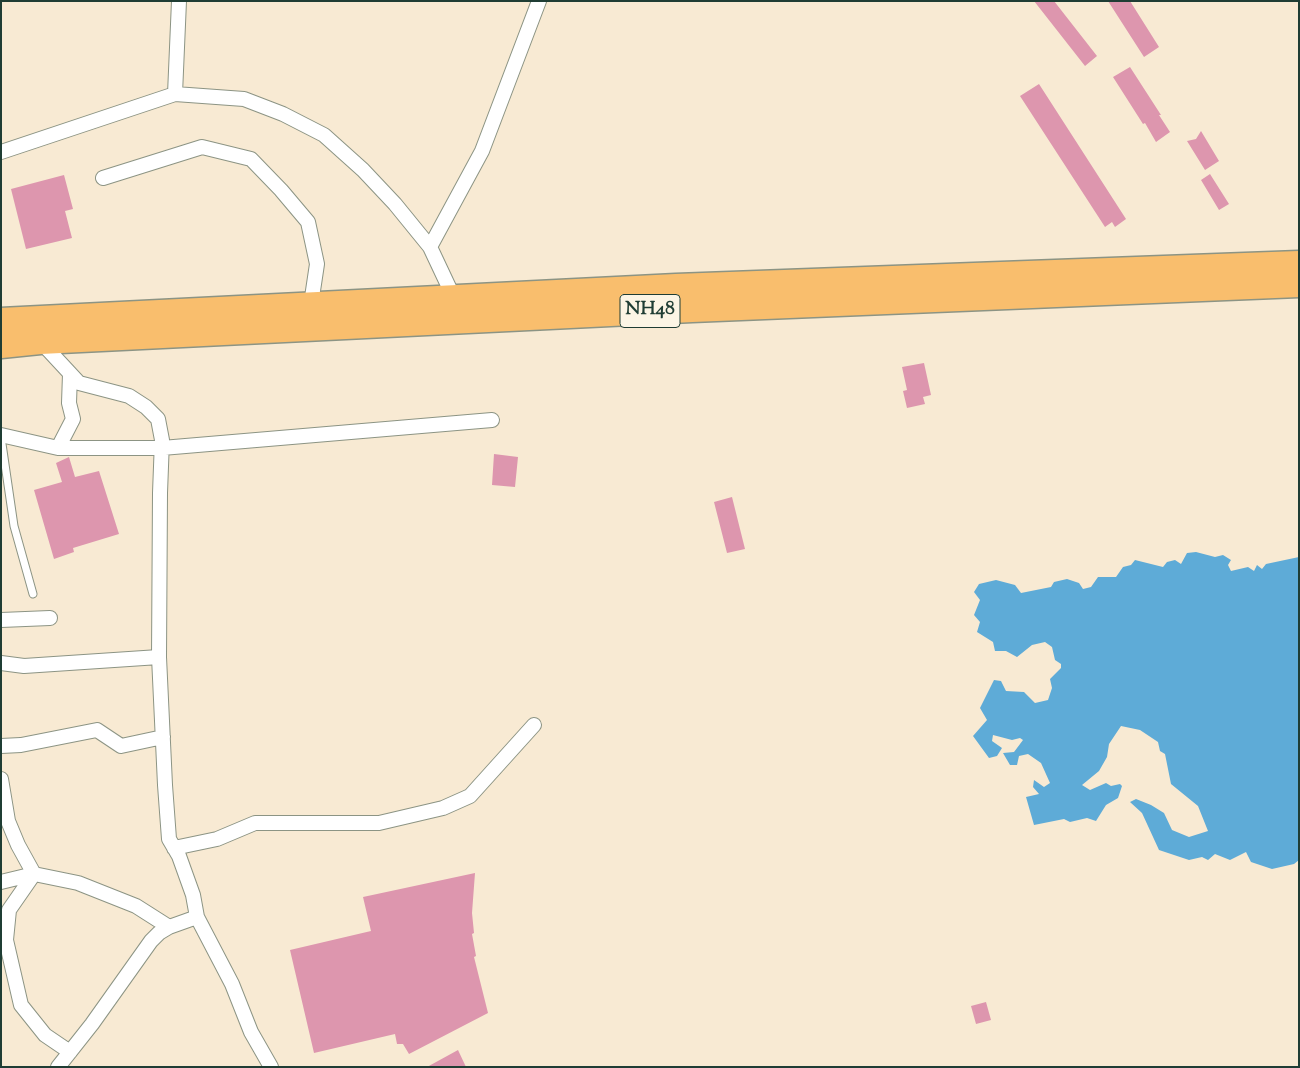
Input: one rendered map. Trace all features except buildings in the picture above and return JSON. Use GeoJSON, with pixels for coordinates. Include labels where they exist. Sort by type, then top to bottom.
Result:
{"type":"FeatureCollection","features":[{"type":"Feature","properties":{"kind":"highway","name":"NH48"},"geometry":{"type":"LineString","coordinates":[[1,321],[676,287],[1299,264]]}},
{"type":"Feature","properties":{"kind":"highway","name":"NH48"},"geometry":{"type":"LineString","coordinates":[[1,345],[40,341],[692,309],[1299,284]]}},
{"type":"Feature","properties":{"kind":"street"},"geometry":{"type":"LineString","coordinates":[[175,94],[179,1]]}},
{"type":"Feature","properties":{"kind":"street"},"geometry":{"type":"LineString","coordinates":[[430,247],[482,151],[539,1]]}},
{"type":"Feature","properties":{"kind":"street"},"geometry":{"type":"LineString","coordinates":[[1,152],[175,94],[244,99],[283,114],[324,135],[363,170],[395,204],[430,247],[454,298]]}},
{"type":"Feature","properties":{"kind":"street"},"geometry":{"type":"LineString","coordinates":[[103,178],[202,147],[251,159],[308,222],[317,264],[311,304]]}},
{"type":"Feature","properties":{"kind":"street"},"geometry":{"type":"LineString","coordinates":[[40,341],[79,383],[130,396],[146,407],[158,419],[162,440],[159,656],[169,839],[193,895],[197,917],[232,984],[251,1032],[271,1067]]}},
{"type":"Feature","properties":{"kind":"street"},"geometry":{"type":"LineString","coordinates":[[58,448],[73,419],[69,403],[70,374]]}},
{"type":"Feature","properties":{"kind":"street"},"geometry":{"type":"LineString","coordinates":[[1,436],[58,448],[162,448],[492,420]]}},
{"type":"Feature","properties":{"kind":"street"},"geometry":{"type":"LineString","coordinates":[[1,620],[50,618]]}},
{"type":"Feature","properties":{"kind":"street"},"geometry":{"type":"LineString","coordinates":[[1,663],[24,666],[159,656]]}},
{"type":"Feature","properties":{"kind":"street"},"geometry":{"type":"LineString","coordinates":[[174,848],[217,839],[255,823],[379,823],[443,808],[470,796],[534,725]]}},
{"type":"Feature","properties":{"kind":"street"},"geometry":{"type":"LineString","coordinates":[[1,746],[21,746],[97,730],[121,746],[163,737]]}},
{"type":"Feature","properties":{"kind":"street"},"geometry":{"type":"LineString","coordinates":[[1,779],[8,821],[18,845],[34,874]]}},
{"type":"Feature","properties":{"kind":"street"},"geometry":{"type":"LineString","coordinates":[[34,874],[9,910],[4,939],[21,1005],[45,1035],[70,1052]]}},
{"type":"Feature","properties":{"kind":"street"},"geometry":{"type":"LineString","coordinates":[[1,882],[34,874],[78,883],[128,902],[169,927]]}},
{"type":"Feature","properties":{"kind":"street"},"geometry":{"type":"LineString","coordinates":[[58,1067],[92,1024],[150,941],[169,927],[197,917]]}},
{"type":"Feature","properties":{"kind":"lane"},"geometry":{"type":"LineString","coordinates":[[1,436],[14,526],[33,594]]}},
{"type":"Feature","properties":{"kind":"water"},"geometry":{"type":"Polygon","coordinates":[[[1196,552],[1215,557],[1223,555],[1231,560],[1228,565],[1231,571],[1248,567],[1254,571],[1257,565],[1262,569],[1266,564],[1299,557],[1299,860],[1294,864],[1272,869],[1251,862],[1246,852],[1230,860],[1215,854],[1208,860],[1202,857],[1189,860],[1159,850],[1142,813],[1130,802],[1136,799],[1151,805],[1164,813],[1172,830],[1189,837],[1208,831],[1198,806],[1171,784],[1165,754],[1160,751],[1158,742],[1140,730],[1121,726],[1109,744],[1107,757],[1099,771],[1082,785],[1090,790],[1106,783],[1111,786],[1120,784],[1122,786],[1118,798],[1106,805],[1096,821],[1087,818],[1070,822],[1064,819],[1034,825],[1026,797],[1039,794],[1033,787],[1034,780],[1044,787],[1050,783],[1041,763],[1028,754],[1019,756],[1017,765],[1010,765],[1003,753],[1014,752],[1023,740],[1020,738],[1012,740],[993,735],[992,741],[1002,748],[997,756],[989,758],[973,736],[987,720],[980,708],[994,680],[1001,681],[1006,691],[1024,692],[1035,703],[1048,700],[1052,688],[1050,679],[1061,668],[1061,664],[1055,660],[1052,647],[1045,642],[1032,645],[1017,657],[1006,651],[995,651],[993,642],[977,632],[980,622],[974,615],[980,600],[974,592],[979,584],[996,580],[1015,585],[1021,593],[1051,587],[1054,582],[1067,579],[1079,583],[1083,589],[1091,587],[1098,577],[1116,577],[1123,567],[1131,565],[1135,560],[1163,567],[1167,562],[1175,560],[1181,564],[1187,553],[1196,552]]]}}]}
